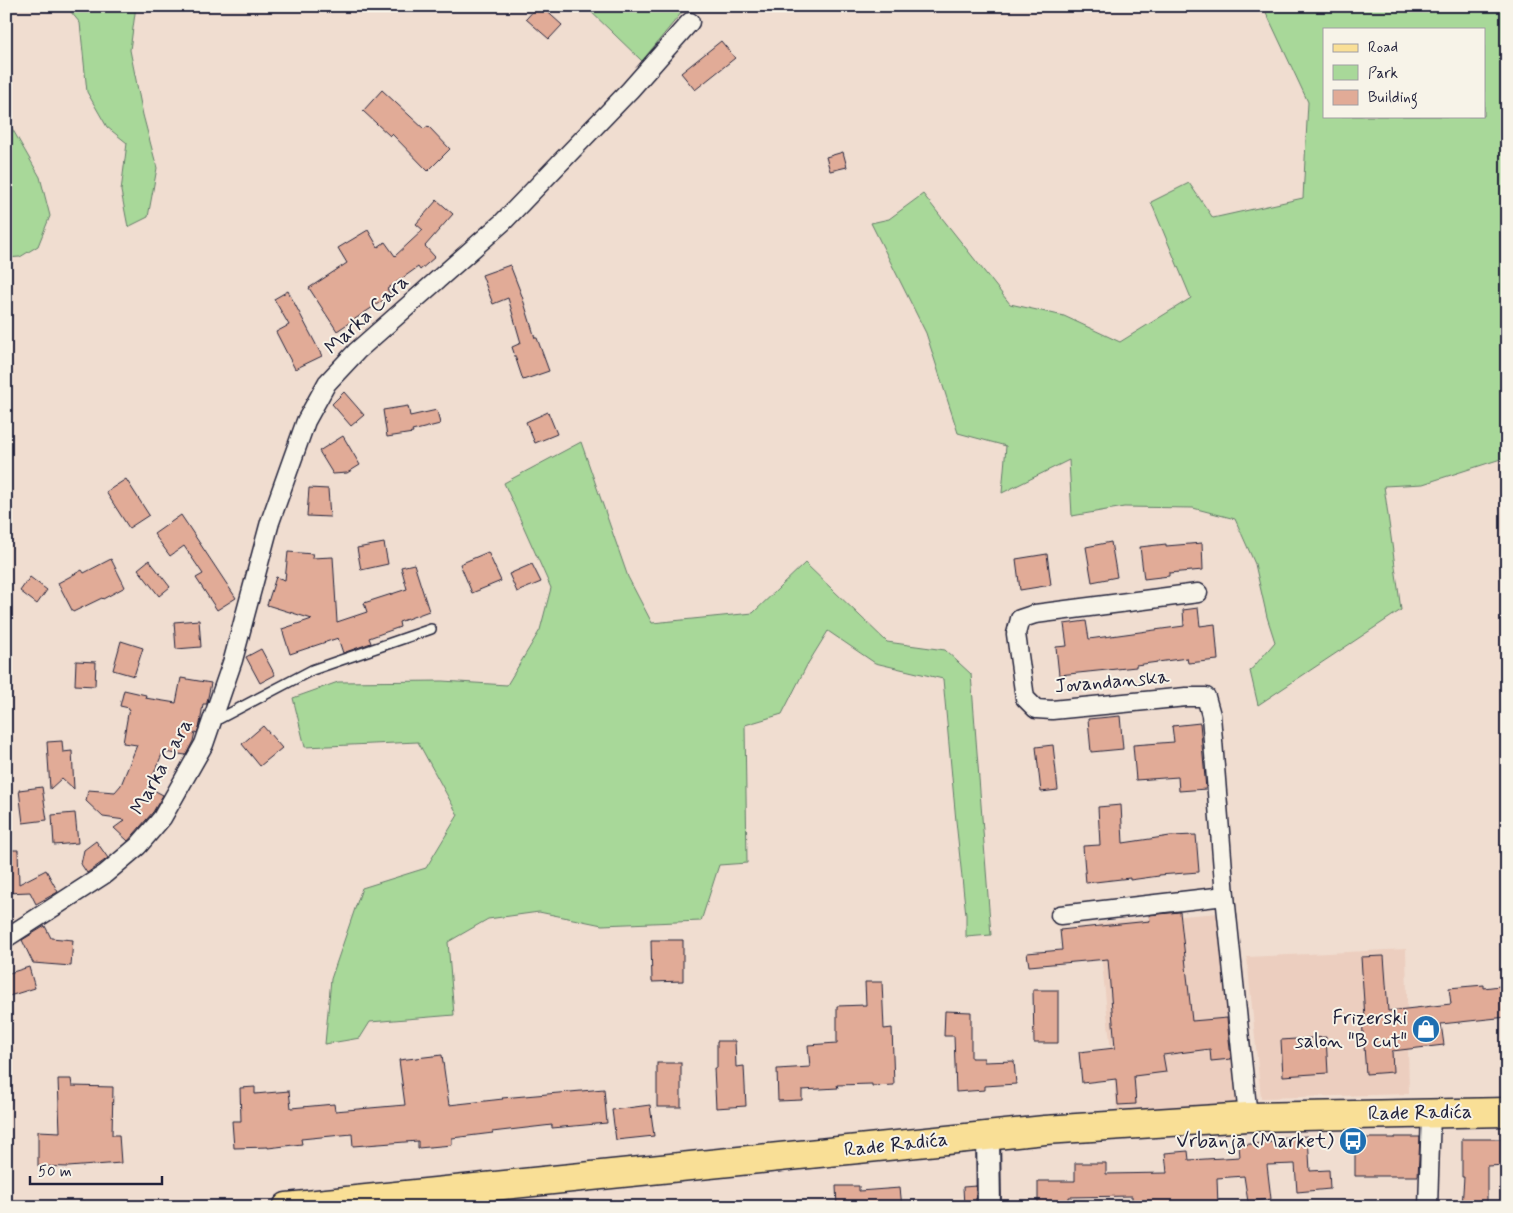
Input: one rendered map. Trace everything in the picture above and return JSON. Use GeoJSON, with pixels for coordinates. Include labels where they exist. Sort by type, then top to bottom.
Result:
{"type":"FeatureCollection","features":[{"type":"Feature","properties":{"kind":"main road","name":"Rade Radića"},"geometry":{"type":"LineString","coordinates":[[287,1207],[317,1206],[1087,1127],[1248,1117],[1507,1112]]}},
{"type":"Feature","properties":{"kind":"street","name":"Marka Cara"},"geometry":{"type":"LineString","coordinates":[[6,938],[105,874],[138,846],[162,818],[204,744],[233,660],[270,522],[306,422],[327,383],[371,338],[503,222],[630,90],[690,22]]}},
{"type":"Feature","properties":{"kind":"street","name":"Jovandanska"},"geometry":{"type":"LineString","coordinates":[[1198,593],[1035,614],[1020,619],[1016,634],[1025,698],[1036,709],[1052,710],[1206,696],[1211,715],[1225,896],[1248,1117]]}},
{"type":"Feature","properties":{"kind":"street"},"geometry":{"type":"LineString","coordinates":[[1060,915],[1225,896]]}},
{"type":"Feature","properties":{"kind":"street"},"geometry":{"type":"LineString","coordinates":[[1428,1207],[1431,1112]]}},
{"type":"Feature","properties":{"kind":"street"},"geometry":{"type":"LineString","coordinates":[[988,1136],[989,1207]]}},
{"type":"Feature","properties":{"kind":"lane","name":"Marka Cara"},"geometry":{"type":"LineString","coordinates":[[211,723],[312,670],[431,629]]}},
{"type":"Feature","properties":{"kind":"shaded area"},"geometry":{"type":"Polygon","coordinates":[[[1219,913],[1237,1105],[1117,1111],[1098,923],[1219,913]]]}},
{"type":"Feature","properties":{"kind":"shaded area"},"geometry":{"type":"Polygon","coordinates":[[[1406,949],[1409,1094],[1261,1098],[1247,957],[1406,949]]]}},
{"type":"Feature","properties":{"kind":"green space"},"geometry":{"type":"Polygon","coordinates":[[[66,6],[136,6],[130,50],[143,115],[157,168],[148,217],[128,227],[121,191],[127,143],[107,127],[87,92],[80,23],[66,6]]]}},
{"type":"Feature","properties":{"kind":"green space"},"geometry":{"type":"Polygon","coordinates":[[[585,6],[687,6],[642,61],[585,6]]]}},
{"type":"Feature","properties":{"kind":"green space"},"geometry":{"type":"Polygon","coordinates":[[[1263,6],[1507,6],[1507,457],[1423,484],[1384,486],[1401,610],[1258,705],[1250,671],[1275,642],[1267,617],[1255,564],[1235,519],[1193,508],[1124,507],[1072,516],[1069,460],[1002,493],[1006,446],[958,433],[926,333],[871,223],[889,219],[923,194],[1010,304],[1064,316],[1120,342],[1191,298],[1151,202],[1189,183],[1213,218],[1303,198],[1308,102],[1263,6]]]}},
{"type":"Feature","properties":{"kind":"green space"},"geometry":{"type":"Polygon","coordinates":[[[6,118],[40,177],[50,216],[38,246],[20,257],[6,258],[6,118]]]}},
{"type":"Feature","properties":{"kind":"green space"},"geometry":{"type":"Polygon","coordinates":[[[581,442],[628,577],[652,623],[753,613],[805,563],[887,642],[945,650],[971,674],[991,935],[966,937],[966,915],[943,679],[875,663],[828,631],[807,665],[782,714],[745,725],[747,863],[719,865],[701,921],[602,925],[539,912],[488,919],[448,942],[454,1015],[370,1022],[360,1038],[325,1044],[331,979],[362,888],[426,868],[458,815],[418,742],[305,747],[293,698],[338,682],[442,681],[507,685],[540,630],[551,588],[504,483],[581,442]]]}},
{"type":"Feature","properties":{"kind":"building"},"geometry":{"type":"Polygon","coordinates":[[[538,6],[541,6],[562,25],[549,39],[526,19],[538,6]]]}},
{"type":"Feature","properties":{"kind":"building"},"geometry":{"type":"Polygon","coordinates":[[[721,41],[735,58],[695,90],[681,73],[721,41]]]}},
{"type":"Feature","properties":{"kind":"building"},"geometry":{"type":"Polygon","coordinates":[[[382,90],[424,129],[428,126],[450,149],[428,171],[392,134],[390,136],[363,111],[382,90]]]}},
{"type":"Feature","properties":{"kind":"building"},"geometry":{"type":"Polygon","coordinates":[[[843,152],[847,167],[830,171],[826,157],[843,152]]]}},
{"type":"Feature","properties":{"kind":"building"},"geometry":{"type":"Polygon","coordinates":[[[437,200],[453,214],[425,246],[435,257],[420,270],[418,267],[387,289],[391,295],[337,331],[309,288],[347,263],[338,248],[368,230],[378,247],[385,242],[395,256],[423,230],[416,224],[437,200]]]}},
{"type":"Feature","properties":{"kind":"building"},"geometry":{"type":"Polygon","coordinates":[[[510,265],[535,338],[537,338],[549,371],[523,380],[512,347],[521,343],[508,298],[493,304],[482,275],[510,265]]]}},
{"type":"Feature","properties":{"kind":"building"},"geometry":{"type":"Polygon","coordinates":[[[288,291],[322,356],[295,369],[276,332],[289,325],[274,299],[288,291]]]}},
{"type":"Feature","properties":{"kind":"building"},"geometry":{"type":"Polygon","coordinates":[[[344,392],[364,415],[351,426],[332,404],[344,392]]]}},
{"type":"Feature","properties":{"kind":"building"},"geometry":{"type":"Polygon","coordinates":[[[408,406],[410,416],[437,410],[440,424],[412,431],[413,433],[387,437],[383,410],[408,406]]]}},
{"type":"Feature","properties":{"kind":"building"},"geometry":{"type":"Polygon","coordinates":[[[548,412],[557,434],[535,443],[526,422],[548,412]]]}},
{"type":"Feature","properties":{"kind":"building"},"geometry":{"type":"Polygon","coordinates":[[[343,436],[360,465],[347,473],[333,474],[319,451],[343,436]]]}},
{"type":"Feature","properties":{"kind":"building"},"geometry":{"type":"Polygon","coordinates":[[[126,479],[149,515],[129,528],[106,492],[126,479]]]}},
{"type":"Feature","properties":{"kind":"building"},"geometry":{"type":"Polygon","coordinates":[[[309,488],[328,489],[330,517],[307,516],[309,488]]]}},
{"type":"Feature","properties":{"kind":"building"},"geometry":{"type":"Polygon","coordinates":[[[181,515],[236,598],[217,610],[196,578],[203,574],[184,546],[170,556],[154,534],[181,515]]]}},
{"type":"Feature","properties":{"kind":"building"},"geometry":{"type":"Polygon","coordinates":[[[1111,542],[1117,577],[1092,582],[1086,547],[1111,542]]]}},
{"type":"Feature","properties":{"kind":"building"},"geometry":{"type":"Polygon","coordinates":[[[384,543],[388,564],[361,570],[357,548],[384,543]]]}},
{"type":"Feature","properties":{"kind":"building"},"geometry":{"type":"Polygon","coordinates":[[[1202,543],[1203,570],[1169,573],[1169,576],[1144,579],[1140,547],[1202,543]]]}},
{"type":"Feature","properties":{"kind":"building"},"geometry":{"type":"Polygon","coordinates":[[[288,552],[313,554],[312,558],[333,557],[337,622],[367,612],[364,603],[407,589],[401,567],[414,564],[429,611],[399,622],[400,627],[369,638],[371,643],[343,653],[338,638],[290,654],[282,629],[312,619],[267,605],[276,577],[285,580],[288,552]]]}},
{"type":"Feature","properties":{"kind":"building"},"geometry":{"type":"Polygon","coordinates":[[[488,552],[501,581],[472,593],[460,564],[488,552]]]}},
{"type":"Feature","properties":{"kind":"building"},"geometry":{"type":"Polygon","coordinates":[[[1047,554],[1051,585],[1020,590],[1016,559],[1047,554]]]}},
{"type":"Feature","properties":{"kind":"building"},"geometry":{"type":"Polygon","coordinates":[[[111,559],[125,587],[73,612],[58,583],[82,570],[84,573],[111,559]]]}},
{"type":"Feature","properties":{"kind":"building"},"geometry":{"type":"Polygon","coordinates":[[[149,560],[170,587],[159,596],[138,569],[149,560]]]}},
{"type":"Feature","properties":{"kind":"building"},"geometry":{"type":"Polygon","coordinates":[[[532,564],[541,582],[517,592],[509,574],[532,564]]]}},
{"type":"Feature","properties":{"kind":"building"},"geometry":{"type":"Polygon","coordinates":[[[30,577],[47,590],[37,604],[20,591],[30,577]]]}},
{"type":"Feature","properties":{"kind":"building"},"geometry":{"type":"Polygon","coordinates":[[[1198,608],[1200,626],[1215,624],[1218,660],[1188,663],[1187,658],[1136,665],[1136,667],[1059,675],[1056,647],[1067,646],[1064,624],[1086,621],[1089,639],[1184,626],[1183,610],[1198,608]]]}},
{"type":"Feature","properties":{"kind":"building"},"geometry":{"type":"Polygon","coordinates":[[[199,620],[201,647],[176,649],[174,622],[199,620]]]}},
{"type":"Feature","properties":{"kind":"building"},"geometry":{"type":"Polygon","coordinates":[[[121,641],[143,648],[134,676],[113,670],[121,641]]]}},
{"type":"Feature","properties":{"kind":"building"},"geometry":{"type":"Polygon","coordinates":[[[261,649],[275,675],[260,683],[246,657],[261,649]]]}},
{"type":"Feature","properties":{"kind":"building"},"geometry":{"type":"Polygon","coordinates":[[[76,661],[96,662],[95,686],[75,685],[76,661]]]}},
{"type":"Feature","properties":{"kind":"building"},"geometry":{"type":"Polygon","coordinates":[[[181,678],[211,683],[207,704],[203,704],[197,733],[195,732],[186,755],[163,752],[148,787],[163,795],[153,812],[128,841],[114,828],[125,820],[103,817],[86,801],[88,790],[115,792],[121,785],[137,745],[123,743],[129,708],[120,706],[124,690],[146,695],[145,698],[176,703],[181,678]]]}},
{"type":"Feature","properties":{"kind":"building"},"geometry":{"type":"Polygon","coordinates":[[[1120,716],[1123,749],[1091,752],[1088,719],[1120,716]]]}},
{"type":"Feature","properties":{"kind":"building"},"geometry":{"type":"Polygon","coordinates":[[[1200,723],[1206,789],[1179,791],[1178,777],[1136,780],[1133,745],[1174,742],[1172,726],[1200,723]]]}},
{"type":"Feature","properties":{"kind":"building"},"geometry":{"type":"Polygon","coordinates":[[[263,726],[282,748],[260,766],[242,744],[263,726]]]}},
{"type":"Feature","properties":{"kind":"building"},"geometry":{"type":"Polygon","coordinates":[[[62,741],[63,752],[72,751],[74,789],[62,778],[50,789],[47,742],[62,741]]]}},
{"type":"Feature","properties":{"kind":"building"},"geometry":{"type":"Polygon","coordinates":[[[1053,745],[1058,790],[1041,792],[1036,747],[1053,745]]]}},
{"type":"Feature","properties":{"kind":"building"},"geometry":{"type":"Polygon","coordinates":[[[42,787],[47,820],[23,823],[19,790],[42,787]]]}},
{"type":"Feature","properties":{"kind":"building"},"geometry":{"type":"Polygon","coordinates":[[[1121,805],[1123,843],[1170,836],[1196,835],[1199,872],[1086,883],[1083,846],[1100,845],[1098,807],[1121,805]]]}},
{"type":"Feature","properties":{"kind":"building"},"geometry":{"type":"Polygon","coordinates":[[[75,813],[78,843],[54,845],[52,815],[75,813]]]}},
{"type":"Feature","properties":{"kind":"building"},"geometry":{"type":"Polygon","coordinates":[[[96,841],[108,858],[87,873],[81,864],[84,850],[96,841]]]}},
{"type":"Feature","properties":{"kind":"building"},"geometry":{"type":"Polygon","coordinates":[[[6,850],[18,850],[19,884],[46,870],[58,892],[36,904],[30,892],[6,893],[6,850]]]}},
{"type":"Feature","properties":{"kind":"building"},"geometry":{"type":"Polygon","coordinates":[[[1180,912],[1192,1021],[1227,1018],[1231,1059],[1211,1061],[1210,1049],[1163,1055],[1166,1072],[1134,1076],[1136,1104],[1118,1105],[1116,1079],[1082,1083],[1079,1052],[1115,1048],[1108,959],[1029,966],[1027,953],[1062,950],[1060,930],[1150,921],[1149,915],[1180,912]]]}},
{"type":"Feature","properties":{"kind":"building"},"geometry":{"type":"Polygon","coordinates":[[[45,926],[51,938],[73,940],[71,966],[33,963],[22,940],[45,926]]]}},
{"type":"Feature","properties":{"kind":"building"},"geometry":{"type":"Polygon","coordinates":[[[651,940],[683,940],[683,981],[652,982],[651,940]]]}},
{"type":"Feature","properties":{"kind":"building"},"geometry":{"type":"Polygon","coordinates":[[[1384,956],[1388,1011],[1451,1004],[1449,988],[1484,985],[1484,988],[1507,985],[1507,1017],[1441,1024],[1444,1045],[1392,1051],[1393,1072],[1366,1074],[1362,1019],[1365,1018],[1361,957],[1384,956]]]}},
{"type":"Feature","properties":{"kind":"building"},"geometry":{"type":"Polygon","coordinates":[[[29,967],[35,988],[6,997],[6,974],[29,967]]]}},
{"type":"Feature","properties":{"kind":"building"},"geometry":{"type":"Polygon","coordinates":[[[865,982],[882,982],[884,1029],[892,1028],[894,1085],[837,1085],[838,1088],[802,1090],[802,1100],[778,1101],[777,1069],[810,1067],[808,1045],[837,1043],[837,1006],[866,1005],[865,982]]]}},
{"type":"Feature","properties":{"kind":"building"},"geometry":{"type":"Polygon","coordinates":[[[1033,990],[1058,990],[1058,1043],[1034,1043],[1033,990]]]}},
{"type":"Feature","properties":{"kind":"building"},"geometry":{"type":"Polygon","coordinates":[[[945,1011],[971,1012],[971,1058],[984,1058],[984,1062],[1014,1061],[1016,1084],[985,1086],[985,1090],[956,1092],[954,1036],[944,1036],[945,1011]]]}},
{"type":"Feature","properties":{"kind":"building"},"geometry":{"type":"Polygon","coordinates":[[[1326,1037],[1328,1073],[1283,1076],[1281,1040],[1326,1037]]]}},
{"type":"Feature","properties":{"kind":"building"},"geometry":{"type":"Polygon","coordinates":[[[717,1041],[735,1041],[736,1067],[744,1066],[746,1106],[716,1108],[714,1068],[717,1068],[717,1041]]]}},
{"type":"Feature","properties":{"kind":"building"},"geometry":{"type":"Polygon","coordinates":[[[442,1055],[449,1105],[502,1098],[604,1089],[607,1123],[552,1128],[552,1125],[492,1132],[452,1138],[452,1145],[418,1148],[418,1141],[353,1146],[352,1134],[301,1139],[302,1144],[268,1148],[234,1148],[232,1121],[241,1121],[240,1088],[255,1087],[255,1094],[289,1091],[291,1108],[334,1104],[335,1111],[405,1105],[399,1060],[442,1055]]]}},
{"type":"Feature","properties":{"kind":"building"},"geometry":{"type":"Polygon","coordinates":[[[657,1063],[681,1063],[681,1107],[657,1107],[657,1063]]]}},
{"type":"Feature","properties":{"kind":"building"},"geometry":{"type":"Polygon","coordinates":[[[58,1079],[71,1079],[72,1086],[113,1087],[112,1135],[119,1135],[121,1163],[68,1167],[38,1166],[38,1131],[60,1132],[58,1079]]]}},
{"type":"Feature","properties":{"kind":"building"},"geometry":{"type":"Polygon","coordinates":[[[650,1105],[654,1136],[616,1140],[612,1110],[650,1105]]]}},
{"type":"Feature","properties":{"kind":"building"},"geometry":{"type":"Polygon","coordinates":[[[1308,1136],[1310,1171],[1329,1170],[1330,1189],[1297,1192],[1295,1164],[1267,1165],[1271,1199],[1248,1202],[1244,1176],[1217,1178],[1218,1207],[1183,1207],[1183,1205],[1132,1206],[1132,1196],[1069,1197],[1069,1207],[1038,1207],[1038,1181],[1075,1181],[1075,1163],[1106,1163],[1106,1174],[1167,1173],[1165,1153],[1188,1151],[1189,1160],[1240,1157],[1239,1145],[1273,1142],[1272,1138],[1308,1136]]]}},
{"type":"Feature","properties":{"kind":"building"},"geometry":{"type":"Polygon","coordinates":[[[1420,1137],[1418,1176],[1355,1176],[1355,1138],[1420,1137]]]}},
{"type":"Feature","properties":{"kind":"building"},"geometry":{"type":"Polygon","coordinates":[[[1462,1139],[1507,1139],[1507,1165],[1487,1166],[1487,1207],[1462,1207],[1464,1177],[1462,1177],[1462,1139]]]}},
{"type":"Feature","properties":{"kind":"building"},"geometry":{"type":"Polygon","coordinates":[[[836,1186],[859,1186],[859,1191],[900,1188],[902,1207],[837,1207],[836,1186]]]}},
{"type":"Feature","properties":{"kind":"building"},"geometry":{"type":"Polygon","coordinates":[[[976,1186],[976,1207],[964,1207],[963,1187],[976,1186]]]}},
{"type":"Feature","properties":{"kind":"place","name":"Frizerski salon \"B cut\""},"geometry":{"type":"Point","coordinates":[1426,1029]}},
{"type":"Feature","properties":{"kind":"place","name":"Vrbanja (Market)"},"geometry":{"type":"Point","coordinates":[1353,1141]}}]}
